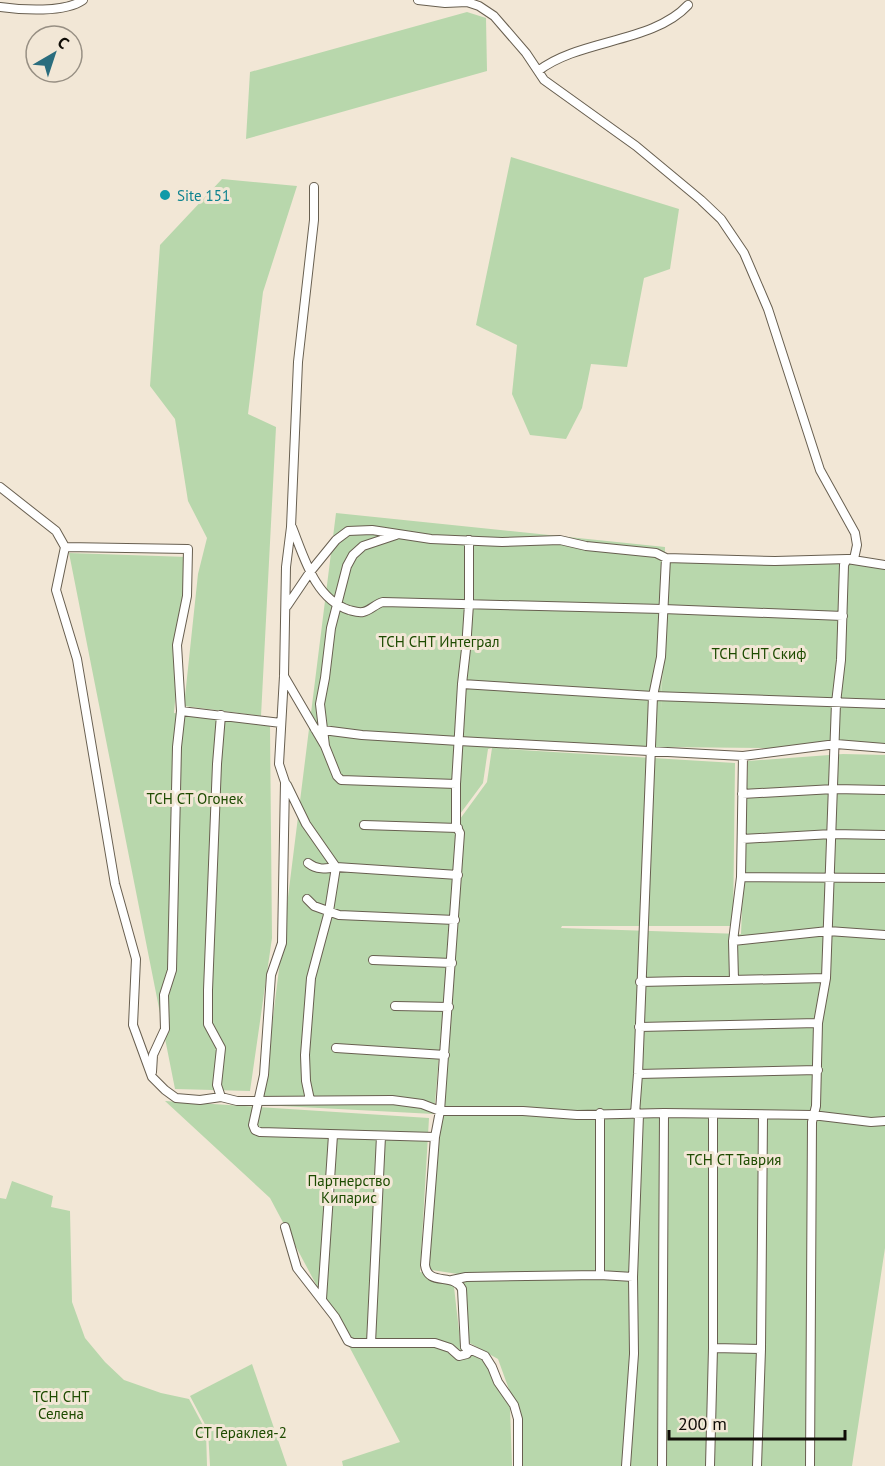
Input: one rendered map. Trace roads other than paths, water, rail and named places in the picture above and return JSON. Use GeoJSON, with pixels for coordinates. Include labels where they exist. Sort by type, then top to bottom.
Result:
{"type":"FeatureCollection","features":[{"type":"Feature","properties":{"kind":"street"},"geometry":{"type":"LineString","coordinates":[[0,7],[22,10],[66,7],[83,0]]}},
{"type":"Feature","properties":{"kind":"street"},"geometry":{"type":"LineString","coordinates":[[286,607],[336,540],[348,531],[372,530],[431,539],[502,542],[560,540],[586,546],[656,553],[666,558],[775,561],[854,559],[857,545],[855,533],[817,462],[776,333],[744,253],[721,219],[636,146],[544,80],[494,16],[480,6],[466,2],[445,3],[418,0]]}},
{"type":"Feature","properties":{"kind":"street"},"geometry":{"type":"LineString","coordinates":[[538,72],[565,56],[639,33],[666,22],[688,5]]}},
{"type":"Feature","properties":{"kind":"street"},"geometry":{"type":"LineString","coordinates":[[310,1100],[306,1082],[305,1055],[311,978],[329,911],[336,867],[306,824],[285,782],[279,764],[284,676],[286,567],[291,526],[298,362],[313,230],[314,187]]}},
{"type":"Feature","properties":{"kind":"street"},"geometry":{"type":"LineString","coordinates":[[0,487],[56,531],[65,547],[56,590],[76,659],[115,884],[136,958],[133,1025],[152,1077],[176,1098],[200,1100],[221,1097],[237,1101],[392,1100],[422,1104],[440,1111],[523,1111],[577,1115],[600,1113],[812,1115],[871,1122],[885,1121]]}},
{"type":"Feature","properties":{"kind":"street"},"geometry":{"type":"LineString","coordinates":[[291,526],[310,572],[320,589],[337,606],[356,612],[364,612],[375,604],[383,602],[843,616]]}},
{"type":"Feature","properties":{"kind":"street"},"geometry":{"type":"LineString","coordinates":[[319,730],[320,704],[331,628],[347,566],[353,555],[363,546],[399,534]]}},
{"type":"Feature","properties":{"kind":"street"},"geometry":{"type":"LineString","coordinates":[[469,540],[469,603],[456,784],[460,833],[458,875],[445,1055],[440,1111],[435,1137],[425,1269],[432,1278],[452,1280],[466,1277],[600,1275],[633,1277]]}},
{"type":"Feature","properties":{"kind":"street"},"geometry":{"type":"LineString","coordinates":[[65,547],[188,549],[187,596],[177,645],[181,711],[177,747],[172,970],[164,995],[165,1029],[153,1054],[152,1077]]}},
{"type":"Feature","properties":{"kind":"street"},"geometry":{"type":"LineString","coordinates":[[626,1466],[633,1354],[640,982],[653,696],[661,657],[666,558]]}},
{"type":"Feature","properties":{"kind":"street"},"geometry":{"type":"LineString","coordinates":[[847,559],[885,565]]}},
{"type":"Feature","properties":{"kind":"street"},"geometry":{"type":"LineString","coordinates":[[810,1466],[812,1115],[816,1106],[818,1023],[826,978],[836,703],[843,616],[844,565],[847,559]]}},
{"type":"Feature","properties":{"kind":"street"},"geometry":{"type":"LineString","coordinates":[[284,676],[319,730],[337,776],[343,781],[456,784]]}},
{"type":"Feature","properties":{"kind":"street"},"geometry":{"type":"LineString","coordinates":[[462,684],[653,696],[885,704]]}},
{"type":"Feature","properties":{"kind":"street"},"geometry":{"type":"LineString","coordinates":[[181,711],[281,723]]}},
{"type":"Feature","properties":{"kind":"street"},"geometry":{"type":"LineString","coordinates":[[221,715],[208,990],[208,1024],[221,1048],[218,1085],[221,1097]]}},
{"type":"Feature","properties":{"kind":"street"},"geometry":{"type":"LineString","coordinates":[[319,730],[459,741],[743,756],[836,744],[885,748]]}},
{"type":"Feature","properties":{"kind":"street"},"geometry":{"type":"LineString","coordinates":[[734,980],[734,941],[741,877],[743,756]]}},
{"type":"Feature","properties":{"kind":"street"},"geometry":{"type":"LineString","coordinates":[[285,782],[282,943],[271,975],[264,1075],[254,1125],[257,1131],[435,1137]]}},
{"type":"Feature","properties":{"kind":"street"},"geometry":{"type":"LineString","coordinates":[[742,794],[834,789],[885,790]]}},
{"type":"Feature","properties":{"kind":"street"},"geometry":{"type":"LineString","coordinates":[[364,825],[458,828]]}},
{"type":"Feature","properties":{"kind":"street"},"geometry":{"type":"LineString","coordinates":[[742,839],[832,834],[885,835]]}},
{"type":"Feature","properties":{"kind":"street"},"geometry":{"type":"LineString","coordinates":[[308,863],[315,868],[336,867],[458,875]]}},
{"type":"Feature","properties":{"kind":"street"},"geometry":{"type":"LineString","coordinates":[[741,877],[885,878]]}},
{"type":"Feature","properties":{"kind":"street"},"geometry":{"type":"LineString","coordinates":[[307,899],[314,906],[339,915],[455,920]]}},
{"type":"Feature","properties":{"kind":"street"},"geometry":{"type":"LineString","coordinates":[[734,941],[828,931],[885,935]]}},
{"type":"Feature","properties":{"kind":"street"},"geometry":{"type":"LineString","coordinates":[[373,960],[452,963]]}},
{"type":"Feature","properties":{"kind":"street"},"geometry":{"type":"LineString","coordinates":[[640,982],[826,978]]}},
{"type":"Feature","properties":{"kind":"street"},"geometry":{"type":"LineString","coordinates":[[395,1006],[448,1007]]}},
{"type":"Feature","properties":{"kind":"street"},"geometry":{"type":"LineString","coordinates":[[639,1027],[818,1023]]}},
{"type":"Feature","properties":{"kind":"street"},"geometry":{"type":"LineString","coordinates":[[336,1048],[445,1055]]}},
{"type":"Feature","properties":{"kind":"street"},"geometry":{"type":"LineString","coordinates":[[638,1074],[818,1070]]}},
{"type":"Feature","properties":{"kind":"street"},"geometry":{"type":"LineString","coordinates":[[600,1113],[600,1275]]}},
{"type":"Feature","properties":{"kind":"street"},"geometry":{"type":"LineString","coordinates":[[662,1466],[664,1113]]}},
{"type":"Feature","properties":{"kind":"street"},"geometry":{"type":"LineString","coordinates":[[710,1466],[713,1348],[713,1114]]}},
{"type":"Feature","properties":{"kind":"street"},"geometry":{"type":"LineString","coordinates":[[757,1466],[761,1349],[763,1116]]}},
{"type":"Feature","properties":{"kind":"street"},"geometry":{"type":"LineString","coordinates":[[322,1299],[333,1135]]}},
{"type":"Feature","properties":{"kind":"street"},"geometry":{"type":"LineString","coordinates":[[371,1343],[381,1136]]}},
{"type":"Feature","properties":{"kind":"street"},"geometry":{"type":"LineString","coordinates":[[285,1227],[297,1268],[335,1317],[348,1341],[435,1342],[450,1348],[461,1357],[469,1350],[465,1347],[462,1290],[452,1280]]}},
{"type":"Feature","properties":{"kind":"street"},"geometry":{"type":"LineString","coordinates":[[465,1347],[485,1356],[514,1406],[518,1419],[518,1466]]}},
{"type":"Feature","properties":{"kind":"street"},"geometry":{"type":"LineString","coordinates":[[713,1348],[761,1349]]}},
{"type":"Feature","properties":{"kind":"place","name":"Site 151"},"geometry":{"type":"Point","coordinates":[165,195]}},
{"type":"Feature","properties":{"kind":"park label","name":"ТСН СНТ Интеграл"},"geometry":{"type":"Point","coordinates":[439,641]}},
{"type":"Feature","properties":{"kind":"park label","name":"ТСН СНТ Скиф"},"geometry":{"type":"Point","coordinates":[759,653]}},
{"type":"Feature","properties":{"kind":"park label","name":"ТСН СТ Огонек"},"geometry":{"type":"Point","coordinates":[195,798]}},
{"type":"Feature","properties":{"kind":"park label","name":"ТСН СТ Таврия"},"geometry":{"type":"Point","coordinates":[734,1159]}},
{"type":"Feature","properties":{"kind":"park label","name":"Партнерство Кипарис"},"geometry":{"type":"Point","coordinates":[349,1188]}},
{"type":"Feature","properties":{"kind":"park label","name":"ТСН СНТ Селена"},"geometry":{"type":"Point","coordinates":[61,1404]}},
{"type":"Feature","properties":{"kind":"park label","name":"СТ Гераклея-2"},"geometry":{"type":"Point","coordinates":[241,1432]}}]}
